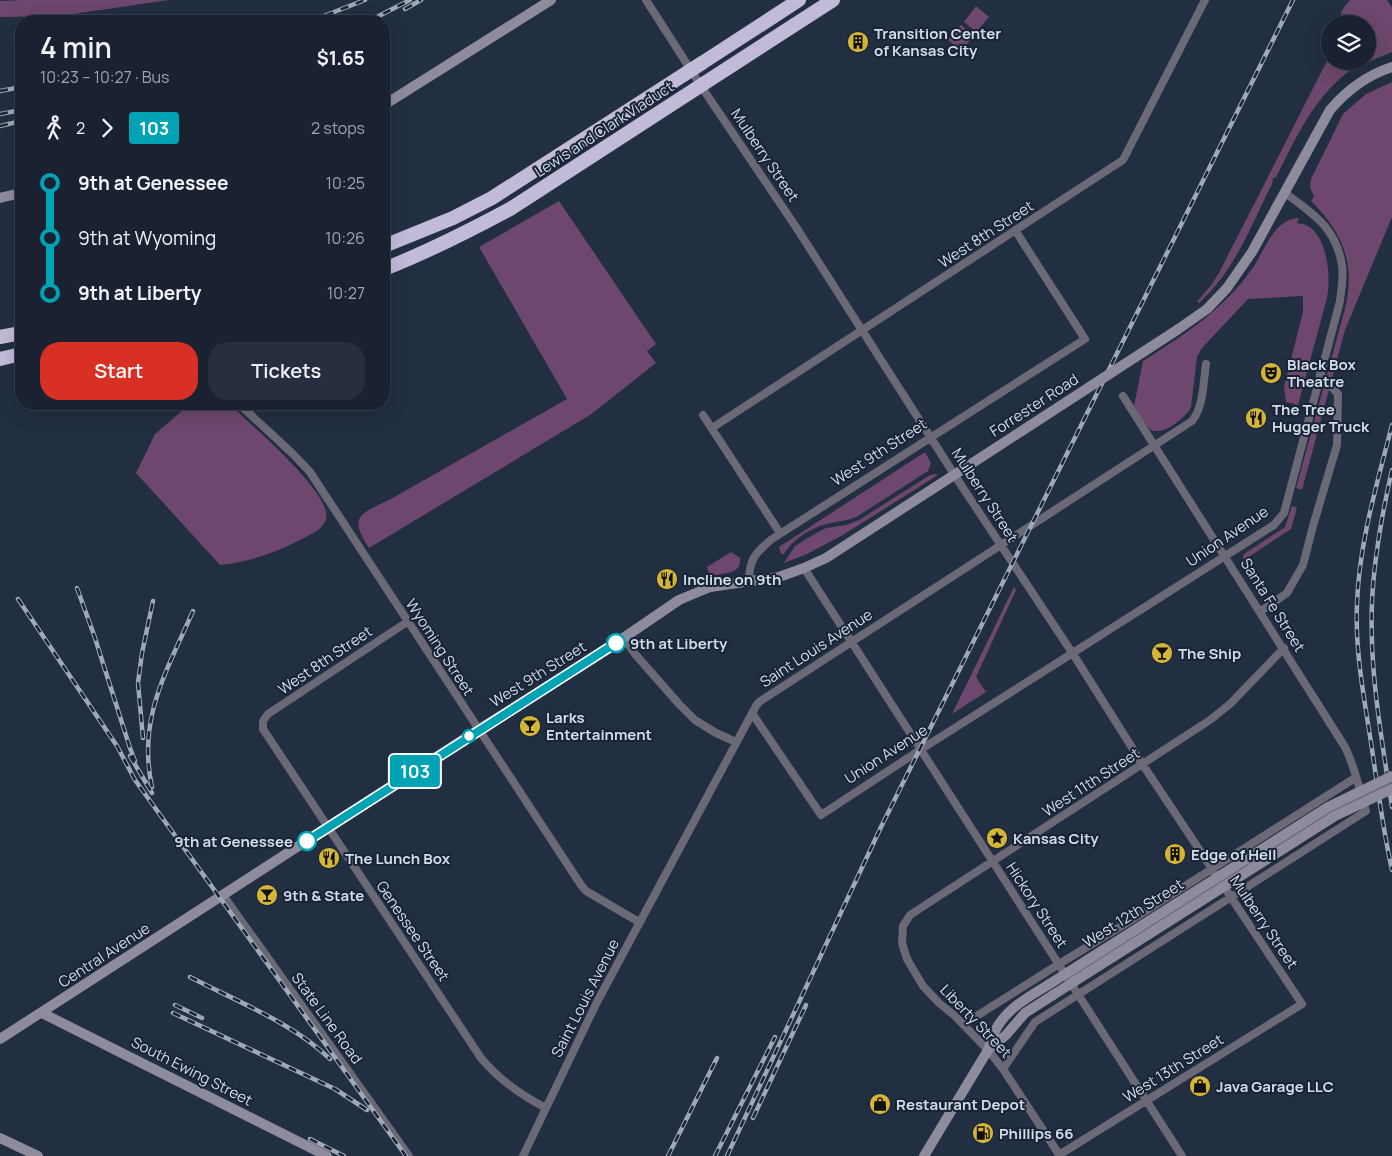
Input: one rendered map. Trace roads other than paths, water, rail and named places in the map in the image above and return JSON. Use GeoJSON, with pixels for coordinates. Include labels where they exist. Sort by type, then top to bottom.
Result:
{"type":"FeatureCollection","features":[{"type":"Feature","properties":{"kind":"highway"},"geometry":{"type":"LineString","coordinates":[[702,63],[782,0]]}},
{"type":"Feature","properties":{"kind":"highway","name":"Lewis and Clark Viaduct"},"geometry":{"type":"LineString","coordinates":[[390,244],[444,222],[492,198],[799,0]]}},
{"type":"Feature","properties":{"kind":"highway","name":"Lewis and Clark Viaduct"},"geometry":{"type":"LineString","coordinates":[[390,267],[415,257],[510,209],[833,0]]}},
{"type":"Feature","properties":{"kind":"highway"},"geometry":{"type":"LineString","coordinates":[[0,337],[15,334]]}},
{"type":"Feature","properties":{"kind":"highway"},"geometry":{"type":"LineString","coordinates":[[0,358],[15,355]]}},
{"type":"Feature","properties":{"kind":"street"},"geometry":{"type":"LineString","coordinates":[[390,101],[551,0]]}},
{"type":"Feature","properties":{"kind":"street","name":"Mulberry Street"},"geometry":{"type":"LineString","coordinates":[[646,0],[1073,654],[1143,765],[1302,1004]]}},
{"type":"Feature","properties":{"kind":"street","name":"West 8th Street"},"geometry":{"type":"LineString","coordinates":[[712,428],[1123,160],[1205,0]]}},
{"type":"Feature","properties":{"kind":"street"},"geometry":{"type":"LineString","coordinates":[[1285,193],[1330,110],[1342,96],[1360,82],[1392,67]]}},
{"type":"Feature","properties":{"kind":"street","name":"Forrester Road"},"geometry":{"type":"LineString","coordinates":[[749,581],[779,577],[826,558],[1207,309],[1227,288],[1252,252],[1285,193]]}},
{"type":"Feature","properties":{"kind":"street","name":"Union Avenue"},"geometry":{"type":"LineString","coordinates":[[752,713],[821,815],[1274,525],[1284,513],[1340,301],[1342,268],[1337,247],[1328,230],[1314,214],[1285,193]]}},
{"type":"Feature","properties":{"kind":"street"},"geometry":{"type":"LineString","coordinates":[[0,198],[15,194]]}},
{"type":"Feature","properties":{"kind":"street","name":"West 9th Street"},"geometry":{"type":"LineString","coordinates":[[223,895],[624,638],[679,600],[719,586],[749,581],[749,566],[758,552],[780,533],[1085,339],[1016,230]]}},
{"type":"Feature","properties":{"kind":"street","name":"Saint Louis Avenue"},"geometry":{"type":"LineString","coordinates":[[523,1156],[597,1002],[759,702],[1192,421],[1197,415],[1200,404],[1206,364]]}},
{"type":"Feature","properties":{"kind":"street"},"geometry":{"type":"LineString","coordinates":[[1261,611],[1287,593],[1303,565],[1337,445],[1338,394],[1320,374]]}},
{"type":"Feature","properties":{"kind":"street","name":"Santa Fe Street"},"geometry":{"type":"LineString","coordinates":[[1123,396],[1261,611],[1345,747],[1354,767],[1355,778],[1366,811],[1231,898]]}},
{"type":"Feature","properties":{"kind":"street","name":"Wyoming Street"},"geometry":{"type":"LineString","coordinates":[[245,410],[310,472],[581,885],[586,891],[640,922]]}},
{"type":"Feature","properties":{"kind":"street"},"geometry":{"type":"LineString","coordinates":[[703,415],[780,533]]}},
{"type":"Feature","properties":{"kind":"street","name":"Hickory Street"},"geometry":{"type":"LineString","coordinates":[[804,568],[1182,1156]]}},
{"type":"Feature","properties":{"kind":"street","name":"West 8th Street"},"geometry":{"type":"LineString","coordinates":[[263,724],[268,714],[407,622]]}},
{"type":"Feature","properties":{"kind":"street"},"geometry":{"type":"LineString","coordinates":[[624,638],[635,654],[695,720],[716,733],[736,742]]}},
{"type":"Feature","properties":{"kind":"street","name":"West 11th Street"},"geometry":{"type":"LineString","coordinates":[[903,926],[910,915],[1210,720],[1230,704],[1284,648]]}},
{"type":"Feature","properties":{"kind":"street","name":"Genessee Street"},"geometry":{"type":"LineString","coordinates":[[263,724],[262,729],[265,735],[481,1058],[495,1074],[511,1087],[546,1108]]}},
{"type":"Feature","properties":{"kind":"street","name":"West 12th Street"},"geometry":{"type":"LineString","coordinates":[[924,1156],[988,1050],[995,1030],[1016,1006],[1328,807],[1392,776]]}},
{"type":"Feature","properties":{"kind":"street","name":"West 12th Street"},"geometry":{"type":"LineString","coordinates":[[964,1024],[1355,778]]}},
{"type":"Feature","properties":{"kind":"street"},"geometry":{"type":"LineString","coordinates":[[1068,979],[1332,811],[1392,783]]}},
{"type":"Feature","properties":{"kind":"street","name":"West 12th Street"},"geometry":{"type":"LineString","coordinates":[[988,1050],[1006,1035],[1025,1013],[1335,816],[1392,789]]}},
{"type":"Feature","properties":{"kind":"street","name":"Central Avenue"},"geometry":{"type":"LineString","coordinates":[[0,1040],[223,895]]}},
{"type":"Feature","properties":{"kind":"street","name":"State Line Road"},"geometry":{"type":"LineString","coordinates":[[223,895],[409,1156]]}},
{"type":"Feature","properties":{"kind":"street"},"geometry":{"type":"LineString","coordinates":[[1003,1069],[1035,1022],[1231,898]]}},
{"type":"Feature","properties":{"kind":"street","name":"Liberty Street"},"geometry":{"type":"LineString","coordinates":[[903,926],[902,943],[907,959],[923,986],[939,1003],[964,1024],[988,1050],[1003,1069],[1060,1156]]}},
{"type":"Feature","properties":{"kind":"street","name":"West 13th Street"},"geometry":{"type":"LineString","coordinates":[[1060,1156],[1302,1004]]}},
{"type":"Feature","properties":{"kind":"street","name":"South Ewing Street"},"geometry":{"type":"LineString","coordinates":[[42,1012],[327,1156]]}},
{"type":"Feature","properties":{"kind":"street"},"geometry":{"type":"LineString","coordinates":[[0,1138],[38,1156]]}},
{"type":"Feature","properties":{"kind":"railway"},"geometry":{"type":"LineString","coordinates":[[326,15],[365,0]]}},
{"type":"Feature","properties":{"kind":"railway"},"geometry":{"type":"LineString","coordinates":[[381,15],[410,0]]}},
{"type":"Feature","properties":{"kind":"railway"},"geometry":{"type":"LineString","coordinates":[[405,9],[421,0]]}},
{"type":"Feature","properties":{"kind":"railway"},"geometry":{"type":"LineString","coordinates":[[727,1156],[881,827],[1293,0]]}},
{"type":"Feature","properties":{"kind":"railway"},"geometry":{"type":"LineString","coordinates":[[0,91],[15,88]]}},
{"type":"Feature","properties":{"kind":"railway"},"geometry":{"type":"LineString","coordinates":[[0,114],[15,111]]}},
{"type":"Feature","properties":{"kind":"railway"},"geometry":{"type":"LineString","coordinates":[[0,126],[15,122]]}},
{"type":"Feature","properties":{"kind":"railway"},"geometry":{"type":"LineString","coordinates":[[1392,425],[1365,536],[1358,581],[1357,604],[1358,654],[1362,686],[1382,820],[1392,870]]}},
{"type":"Feature","properties":{"kind":"railway"},"geometry":{"type":"LineString","coordinates":[[1392,470],[1382,519],[1372,602],[1374,680],[1392,807]]}},
{"type":"Feature","properties":{"kind":"railway"},"geometry":{"type":"LineString","coordinates":[[77,588],[135,761]]}},
{"type":"Feature","properties":{"kind":"railway"},"geometry":{"type":"LineString","coordinates":[[18,599],[117,746],[135,780],[406,1156]]}},
{"type":"Feature","properties":{"kind":"railway"},"geometry":{"type":"LineString","coordinates":[[143,738],[138,683],[153,601]]}},
{"type":"Feature","properties":{"kind":"railway"},"geometry":{"type":"LineString","coordinates":[[152,787],[148,762],[148,739],[152,717],[165,675],[193,611]]}},
{"type":"Feature","properties":{"kind":"railway"},"geometry":{"type":"LineString","coordinates":[[130,756],[152,793]]}},
{"type":"Feature","properties":{"kind":"railway"},"geometry":{"type":"LineString","coordinates":[[190,977],[282,1024],[299,1034],[330,1059]]}},
{"type":"Feature","properties":{"kind":"railway"},"geometry":{"type":"LineString","coordinates":[[175,1005],[202,1018]]}},
{"type":"Feature","properties":{"kind":"railway"},"geometry":{"type":"LineString","coordinates":[[753,1118],[806,1005]]}},
{"type":"Feature","properties":{"kind":"railway"},"geometry":{"type":"LineString","coordinates":[[173,1013],[335,1089],[367,1110]]}},
{"type":"Feature","properties":{"kind":"railway"},"geometry":{"type":"LineString","coordinates":[[715,1156],[775,1037]]}},
{"type":"Feature","properties":{"kind":"railway"},"geometry":{"type":"LineString","coordinates":[[668,1156],[717,1058]]}},
{"type":"Feature","properties":{"kind":"railway"},"geometry":{"type":"LineString","coordinates":[[310,1139],[344,1156]]}},
{"type":"Feature","properties":{"kind":"place","name":"Transition Center of Kansas City"},"geometry":{"type":"Point","coordinates":[858,42]}},
{"type":"Feature","properties":{"kind":"place","name":"Black Box Theatre"},"geometry":{"type":"Point","coordinates":[1271,373]}},
{"type":"Feature","properties":{"kind":"place","name":"The Tree Hugger Truck"},"geometry":{"type":"Point","coordinates":[1256,418]}},
{"type":"Feature","properties":{"kind":"place","name":"Incline on 9th"},"geometry":{"type":"Point","coordinates":[667,579]}},
{"type":"Feature","properties":{"kind":"place","name":"9th at Liberty"},"geometry":{"type":"Point","coordinates":[616,643]}},
{"type":"Feature","properties":{"kind":"place","name":"The Ship"},"geometry":{"type":"Point","coordinates":[1162,653]}},
{"type":"Feature","properties":{"kind":"place","name":"Larks Entertainment"},"geometry":{"type":"Point","coordinates":[530,726]}},
{"type":"Feature","properties":{"kind":"place","name":"Kansas City"},"geometry":{"type":"Point","coordinates":[997,838]}},
{"type":"Feature","properties":{"kind":"place","name":"9th at Genessee"},"geometry":{"type":"Point","coordinates":[307,841]}},
{"type":"Feature","properties":{"kind":"place","name":"Edge of Hell"},"geometry":{"type":"Point","coordinates":[1175,854]}},
{"type":"Feature","properties":{"kind":"place","name":"The Lunch Box"},"geometry":{"type":"Point","coordinates":[329,858]}},
{"type":"Feature","properties":{"kind":"place","name":"9th & State"},"geometry":{"type":"Point","coordinates":[267,895]}},
{"type":"Feature","properties":{"kind":"place","name":"Java Garage LLC"},"geometry":{"type":"Point","coordinates":[1200,1086]}},
{"type":"Feature","properties":{"kind":"place","name":"Restaurant Depot"},"geometry":{"type":"Point","coordinates":[880,1104]}},
{"type":"Feature","properties":{"kind":"place","name":"Phillips 66"},"geometry":{"type":"Point","coordinates":[983,1133]}}]}
